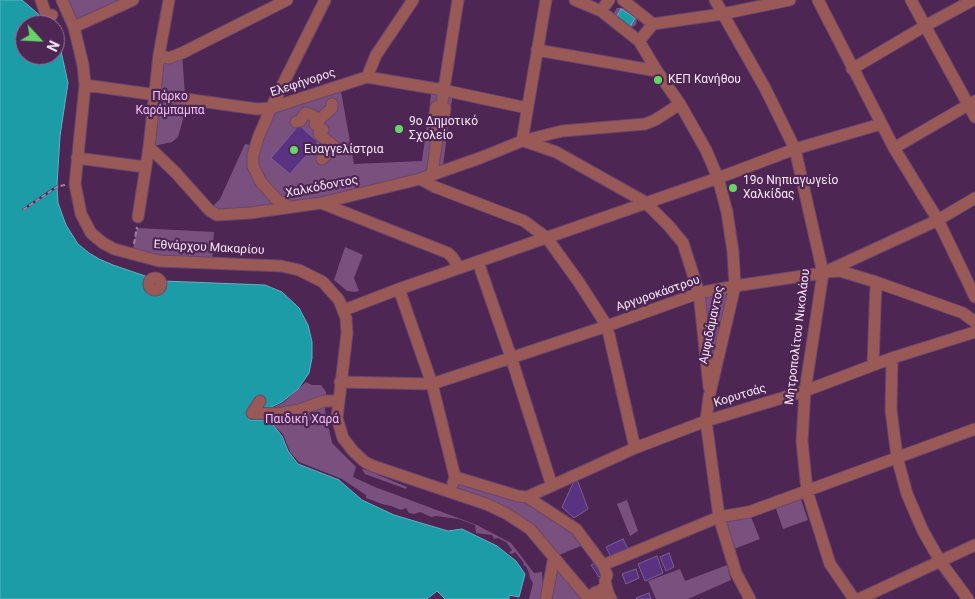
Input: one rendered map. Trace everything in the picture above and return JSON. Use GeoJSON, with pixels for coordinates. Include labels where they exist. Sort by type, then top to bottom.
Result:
{"type":"FeatureCollection","features":[{"type":"Feature","properties":{"kind":"street"},"geometry":{"type":"LineString","coordinates":[[41,0],[46,15],[53,17],[68,14]]}},
{"type":"Feature","properties":{"kind":"street","name":"Εθνάρχου Μακαρίου"},"geometry":{"type":"LineString","coordinates":[[62,0],[74,27],[81,52],[85,85],[76,158],[75,184],[81,214],[91,233],[114,249],[160,261],[264,264],[291,267],[323,282],[335,294],[344,310],[347,333],[338,401],[338,424],[347,444],[365,462],[382,470],[450,492]]}},
{"type":"Feature","properties":{"kind":"street"},"geometry":{"type":"LineString","coordinates":[[74,27],[133,0]]}},
{"type":"Feature","properties":{"kind":"street"},"geometry":{"type":"LineString","coordinates":[[138,217],[149,147],[159,55],[169,0]]}},
{"type":"Feature","properties":{"kind":"street"},"geometry":{"type":"LineString","coordinates":[[159,55],[169,58],[182,53],[287,0]]}},
{"type":"Feature","properties":{"kind":"street"},"geometry":{"type":"LineString","coordinates":[[290,208],[276,199],[267,190],[255,172],[253,155],[271,108],[325,0]]}},
{"type":"Feature","properties":{"kind":"street"},"geometry":{"type":"LineString","coordinates":[[367,77],[376,55],[414,0]]}},
{"type":"Feature","properties":{"kind":"street"},"geometry":{"type":"LineString","coordinates":[[432,175],[439,123],[443,123],[445,108],[441,108],[443,90],[458,0]]}},
{"type":"Feature","properties":{"kind":"street"},"geometry":{"type":"LineString","coordinates":[[546,0],[522,141],[556,152],[645,202],[669,226],[682,243],[699,293],[710,396]]}},
{"type":"Feature","properties":{"kind":"street"},"geometry":{"type":"LineString","coordinates":[[575,0],[600,11],[639,41],[653,24],[722,14],[790,0]]}},
{"type":"Feature","properties":{"kind":"street"},"geometry":{"type":"LineString","coordinates":[[600,11],[609,0]]}},
{"type":"Feature","properties":{"kind":"street"},"geometry":{"type":"LineString","coordinates":[[623,0],[653,24]]}},
{"type":"Feature","properties":{"kind":"street","name":"Μητροπολίτου Νικολάου"},"geometry":{"type":"LineString","coordinates":[[715,0],[765,88],[795,150],[823,272],[805,391],[802,441],[807,491],[830,564],[854,599]]}},
{"type":"Feature","properties":{"kind":"street"},"geometry":{"type":"LineString","coordinates":[[818,0],[894,148],[938,220],[975,297]]}},
{"type":"Feature","properties":{"kind":"street"},"geometry":{"type":"LineString","coordinates":[[911,0],[972,103],[975,117]]}},
{"type":"Feature","properties":{"kind":"street"},"geometry":{"type":"LineString","coordinates":[[852,69],[973,0]]}},
{"type":"Feature","properties":{"kind":"street","name":"Αμφιδάμαντος"},"geometry":{"type":"LineString","coordinates":[[639,41],[680,104],[706,150],[718,178],[727,212],[733,252],[735,286],[706,421],[719,518],[736,574],[750,599]]}},
{"type":"Feature","properties":{"kind":"street"},"geometry":{"type":"LineString","coordinates":[[537,50],[657,71]]}},
{"type":"Feature","properties":{"kind":"street","name":"Ελεφήνορος"},"geometry":{"type":"LineString","coordinates":[[85,85],[257,109],[271,108],[290,113],[330,97],[367,77],[443,90],[527,108]]}},
{"type":"Feature","properties":{"kind":"street"},"geometry":{"type":"LineString","coordinates":[[322,159],[336,148],[320,134],[323,130],[316,124],[332,108],[330,97]]}},
{"type":"Feature","properties":{"kind":"street"},"geometry":{"type":"LineString","coordinates":[[894,148],[972,103]]}},
{"type":"Feature","properties":{"kind":"street","name":"Χαλκόδοντος"},"geometry":{"type":"LineString","coordinates":[[149,147],[176,173],[202,204],[218,215],[321,203],[420,179],[522,141],[562,131],[645,124],[656,120],[680,104]]}},
{"type":"Feature","properties":{"kind":"street"},"geometry":{"type":"LineString","coordinates":[[290,113],[300,121],[305,113],[312,115],[318,120]]}},
{"type":"Feature","properties":{"kind":"street"},"geometry":{"type":"LineString","coordinates":[[344,310],[795,150],[882,124]]}},
{"type":"Feature","properties":{"kind":"street"},"geometry":{"type":"LineString","coordinates":[[76,158],[145,166]]}},
{"type":"Feature","properties":{"kind":"street"},"geometry":{"type":"LineString","coordinates":[[420,179],[435,187],[524,221],[546,238],[578,281],[607,326],[635,448]]}},
{"type":"Feature","properties":{"kind":"street","name":"Αργυροκάστρου"},"geometry":{"type":"LineString","coordinates":[[340,382],[432,384],[607,326],[699,293],[823,272],[938,220],[975,198]]}},
{"type":"Feature","properties":{"kind":"street"},"geometry":{"type":"LineString","coordinates":[[321,203],[448,253],[459,268]]}},
{"type":"Feature","properties":{"kind":"street"},"geometry":{"type":"LineString","coordinates":[[156,278],[160,261]]}},
{"type":"Feature","properties":{"kind":"street"},"geometry":{"type":"LineString","coordinates":[[478,262],[511,357],[552,486]]}},
{"type":"Feature","properties":{"kind":"street"},"geometry":{"type":"LineString","coordinates":[[823,272],[840,272],[876,282],[963,313],[975,322]]}},
{"type":"Feature","properties":{"kind":"street"},"geometry":{"type":"LineString","coordinates":[[873,365],[876,282]]}},
{"type":"Feature","properties":{"kind":"street"},"geometry":{"type":"LineString","coordinates":[[399,289],[432,384],[455,477],[450,492],[486,504],[507,514],[530,529],[589,599]]}},
{"type":"Feature","properties":{"kind":"street","name":"Κορυτσάς"},"geometry":{"type":"LineString","coordinates":[[522,496],[552,486],[635,448],[706,421],[805,391],[892,358],[975,332]]}},
{"type":"Feature","properties":{"kind":"street"},"geometry":{"type":"LineString","coordinates":[[892,358],[891,410],[897,458],[907,494],[923,532],[940,561],[968,599]]}},
{"type":"Feature","properties":{"kind":"street"},"geometry":{"type":"LineString","coordinates":[[260,401],[252,414],[278,414],[300,410],[324,401],[338,401]]}},
{"type":"Feature","properties":{"kind":"street"},"geometry":{"type":"LineString","coordinates":[[603,565],[719,518],[749,512],[975,429]]}},
{"type":"Feature","properties":{"kind":"street"},"geometry":{"type":"LineString","coordinates":[[455,477],[522,496],[576,529],[603,565],[607,575],[605,581],[611,599]]}},
{"type":"Feature","properties":{"kind":"street"},"geometry":{"type":"LineString","coordinates":[[859,599],[975,545]]}},
{"type":"Feature","properties":{"kind":"street"},"geometry":{"type":"LineString","coordinates":[[546,599],[554,557]]}},
{"type":"Feature","properties":{"kind":"street"},"geometry":{"type":"LineString","coordinates":[[594,599],[593,594],[596,592],[602,598],[604,596],[602,589],[606,584]]}},
{"type":"Feature","properties":{"kind":"path"},"geometry":{"type":"LineString","coordinates":[[23,210],[58,186],[75,184]]}},
{"type":"Feature","properties":{"kind":"path"},"geometry":{"type":"LineString","coordinates":[[132,254],[138,217]]}},
{"type":"Feature","properties":{"kind":"green space"},"geometry":{"type":"Polygon","coordinates":[[[62,0],[133,0],[74,27],[62,0]]]}},
{"type":"Feature","properties":{"kind":"green space"},"geometry":{"type":"Polygon","coordinates":[[[617,8],[623,8],[636,16],[636,25],[630,28],[613,14],[617,8]]]}},
{"type":"Feature","properties":{"kind":"green space","name":"Πάρκο Καράμπαμπα"},"geometry":{"type":"Polygon","coordinates":[[[182,53],[186,109],[178,137],[172,142],[149,147],[159,55],[182,53]]]}},
{"type":"Feature","properties":{"kind":"green space"},"geometry":{"type":"Polygon","coordinates":[[[340,86],[354,164],[422,161],[432,88],[453,92],[442,172],[321,203],[209,210],[220,199],[245,144],[256,146],[271,108],[340,86]]]}},
{"type":"Feature","properties":{"kind":"green space"},"geometry":{"type":"Polygon","coordinates":[[[137,228],[214,232],[212,263],[132,254],[137,228]]]}},
{"type":"Feature","properties":{"kind":"green space"},"geometry":{"type":"Polygon","coordinates":[[[345,247],[363,255],[354,278],[359,291],[347,291],[334,280],[345,247]]]}},
{"type":"Feature","properties":{"kind":"green space"},"geometry":{"type":"Polygon","coordinates":[[[735,286],[709,397],[699,293],[735,286]]]}},
{"type":"Feature","properties":{"kind":"green space","name":"Παιδική Χαρά"},"geometry":{"type":"Polygon","coordinates":[[[306,382],[312,385],[321,385],[326,392],[325,410],[332,443],[356,467],[353,477],[477,525],[511,543],[534,573],[542,572],[542,599],[529,599],[533,583],[529,573],[515,552],[509,553],[512,550],[506,542],[498,538],[494,539],[492,535],[476,533],[475,525],[458,519],[431,517],[420,512],[409,513],[406,508],[401,510],[366,498],[366,495],[342,479],[299,462],[290,452],[283,434],[265,419],[267,410],[283,403],[306,382]]]}},
{"type":"Feature","properties":{"kind":"green space"},"geometry":{"type":"Polygon","coordinates":[[[362,469],[407,487],[406,489],[365,474],[362,469]]]}},
{"type":"Feature","properties":{"kind":"green space"},"geometry":{"type":"Polygon","coordinates":[[[455,477],[527,497],[586,544],[554,557],[530,529],[451,492],[455,477]]]}},
{"type":"Feature","properties":{"kind":"green space"},"geometry":{"type":"Polygon","coordinates":[[[799,494],[808,520],[783,529],[774,503],[799,494]]]}},
{"type":"Feature","properties":{"kind":"green space"},"geometry":{"type":"Polygon","coordinates":[[[627,500],[638,531],[630,536],[617,504],[627,500]]]}},
{"type":"Feature","properties":{"kind":"green space"},"geometry":{"type":"Polygon","coordinates":[[[749,512],[760,539],[734,549],[719,517],[749,512]]]}},
{"type":"Feature","properties":{"kind":"green space"},"geometry":{"type":"Polygon","coordinates":[[[554,557],[589,599],[548,599],[554,557]]]}},
{"type":"Feature","properties":{"kind":"green space"},"geometry":{"type":"Polygon","coordinates":[[[727,565],[731,580],[688,599],[656,599],[648,581],[680,569],[685,581],[727,565]]]}},
{"type":"Feature","properties":{"kind":"shaded area"},"geometry":{"type":"Polygon","coordinates":[[[0,0],[22,0],[39,15],[15,15],[15,65],[64,65],[68,83],[60,136],[57,185],[58,203],[66,225],[78,244],[99,259],[148,277],[147,287],[153,293],[161,290],[163,281],[265,285],[282,292],[299,308],[308,325],[312,342],[312,358],[309,373],[298,389],[282,402],[269,408],[259,407],[248,412],[249,420],[265,420],[272,424],[282,436],[288,451],[298,464],[339,480],[362,500],[394,515],[448,531],[462,529],[497,546],[516,561],[525,574],[519,597],[509,595],[509,599],[445,599],[437,591],[427,599],[0,599],[0,0]]]}},
{"type":"Feature","properties":{"kind":"shaded area"},"geometry":{"type":"Polygon","coordinates":[[[621,9],[635,18],[630,27],[616,18],[621,9]]]}},
{"type":"Feature","properties":{"kind":"pier"},"geometry":{"type":"Polygon","coordinates":[[[57,185],[57,188],[23,211],[22,209],[57,185]]]}},
{"type":"Feature","properties":{"kind":"building","name":"Ευαγγελίστρια"},"geometry":{"type":"Polygon","coordinates":[[[299,125],[318,142],[290,174],[271,158],[299,125]]]}},
{"type":"Feature","properties":{"kind":"building"},"geometry":{"type":"Polygon","coordinates":[[[574,481],[578,482],[588,509],[574,518],[562,507],[574,481]]]}},
{"type":"Feature","properties":{"kind":"building"},"geometry":{"type":"Polygon","coordinates":[[[623,539],[628,549],[611,557],[606,547],[623,539]]]}},
{"type":"Feature","properties":{"kind":"building"},"geometry":{"type":"Polygon","coordinates":[[[669,553],[674,567],[666,571],[660,557],[669,553]]]}},
{"type":"Feature","properties":{"kind":"building"},"geometry":{"type":"Polygon","coordinates":[[[657,556],[663,573],[645,581],[638,564],[657,556]]]}},
{"type":"Feature","properties":{"kind":"building"},"geometry":{"type":"Polygon","coordinates":[[[595,563],[603,575],[599,577],[591,565],[595,563]]]}},
{"type":"Feature","properties":{"kind":"building"},"geometry":{"type":"Polygon","coordinates":[[[636,569],[639,578],[626,584],[622,574],[636,569]]]}},
{"type":"Feature","properties":{"kind":"building"},"geometry":{"type":"Polygon","coordinates":[[[649,593],[651,599],[636,598],[649,593]]]}},
{"type":"Feature","properties":{"kind":"place","name":"ΚΕΠ Κανήθου"},"geometry":{"type":"Point","coordinates":[658,80]}},
{"type":"Feature","properties":{"kind":"place","name":"9ο Δημοτικό Σχολείο"},"geometry":{"type":"Point","coordinates":[399,129]}},
{"type":"Feature","properties":{"kind":"place","name":"Ευαγγελίστρια"},"geometry":{"type":"Point","coordinates":[294,150]}},
{"type":"Feature","properties":{"kind":"place","name":"19ο Νηπιαγωγείο Χαλκίδας"},"geometry":{"type":"Point","coordinates":[733,188]}}]}
